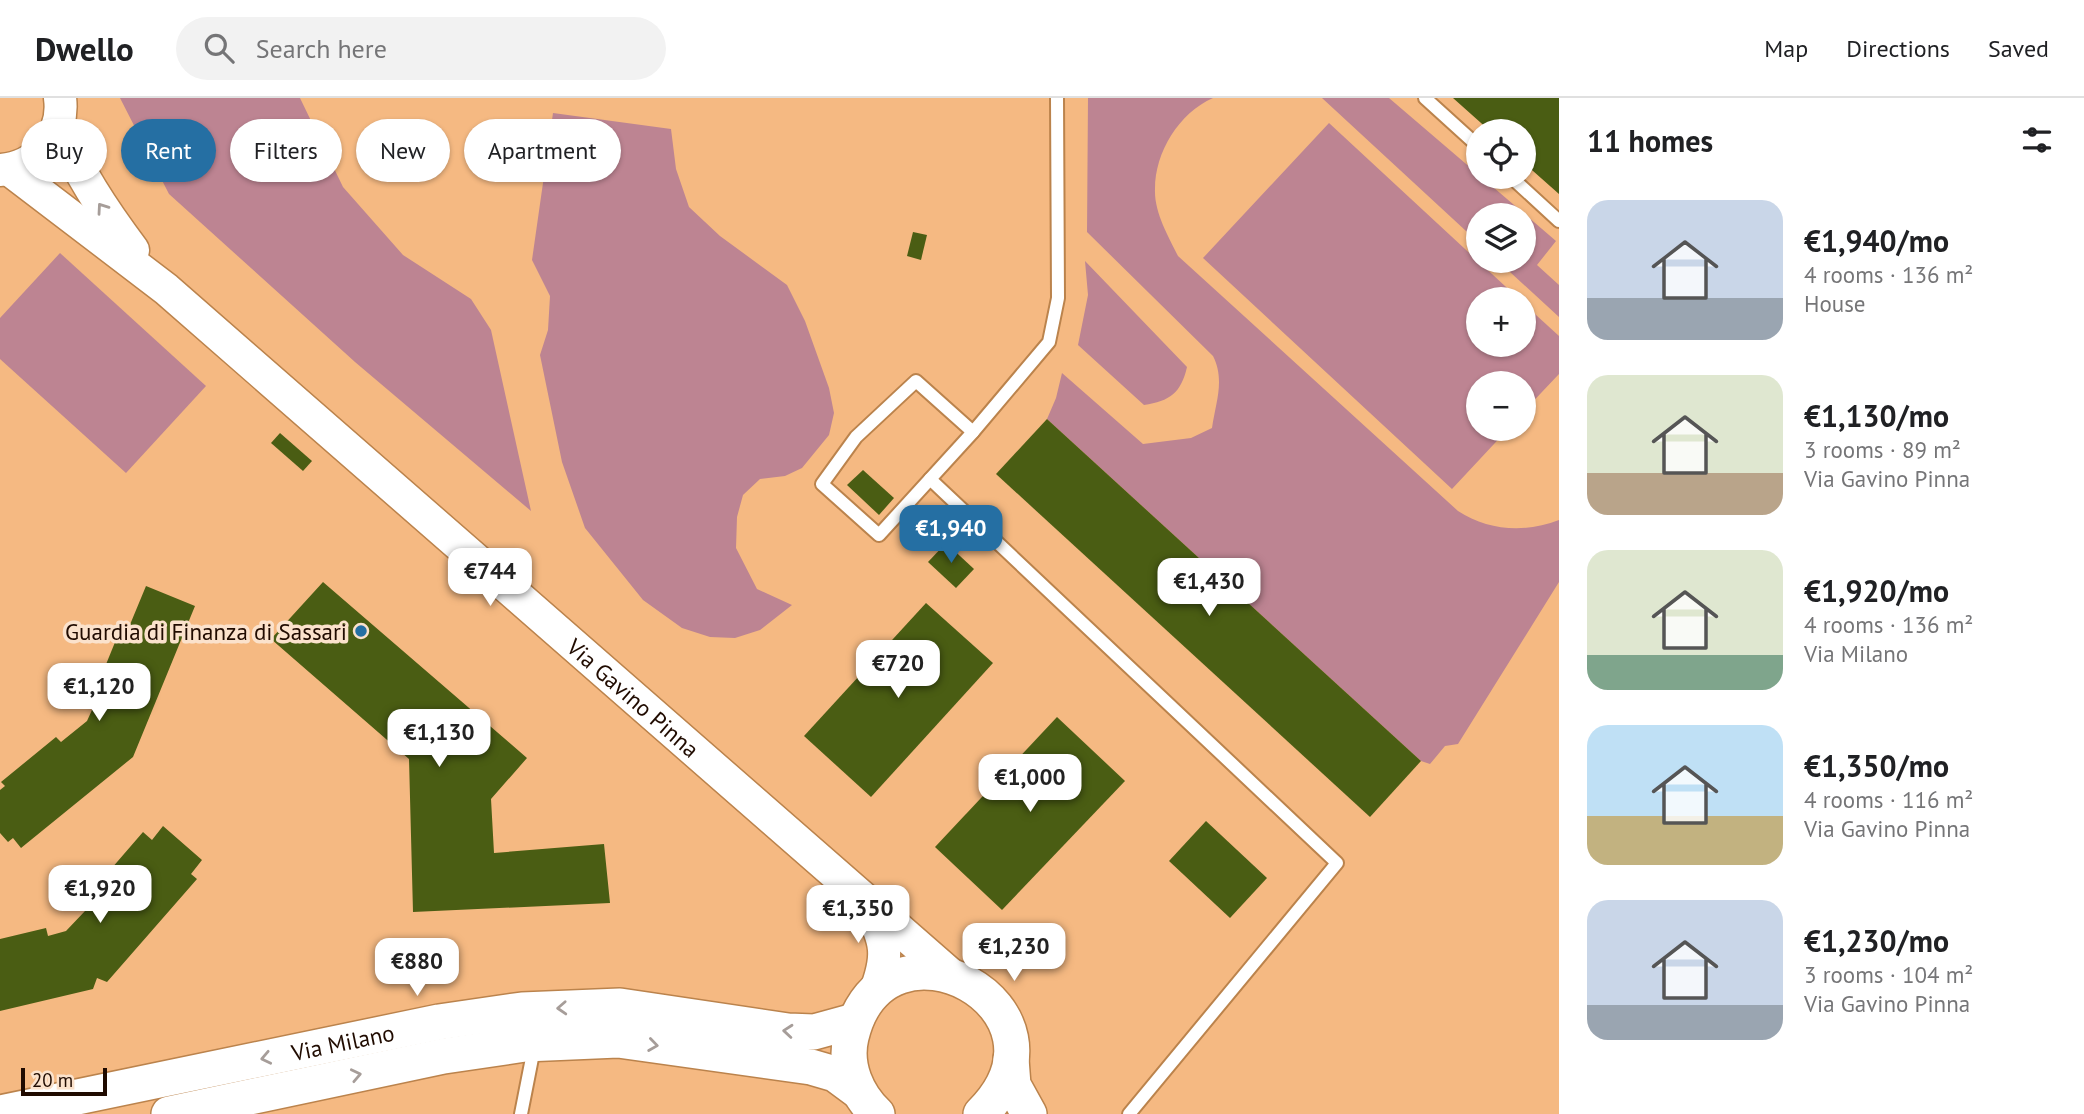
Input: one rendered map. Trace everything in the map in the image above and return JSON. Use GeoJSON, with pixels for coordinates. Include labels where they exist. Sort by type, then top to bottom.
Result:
{"type":"FeatureCollection","features":[{"type":"Feature","properties":{"kind":"main road"},"geometry":{"type":"LineString","coordinates":[[868,1102],[850,1069],[849,1045],[855,1021],[875,993],[898,978],[923,972],[950,974],[974,984],[993,1001],[1005,1023],[1011,1049],[1013,1085],[1029,1114]]}},
{"type":"Feature","properties":{"kind":"main road","name":"Via Milano"},"geometry":{"type":"LineString","coordinates":[[0,1113],[439,1022],[522,1010],[620,1006],[788,1031],[814,1032],[855,1021]]}},
{"type":"Feature","properties":{"kind":"main road","name":"Via Milano"},"geometry":{"type":"LineString","coordinates":[[169,1114],[262,1104],[444,1056],[535,1044],[618,1040],[811,1067],[835,1074],[868,1102]]}},
{"type":"Feature","properties":{"kind":"main road"},"geometry":{"type":"LineString","coordinates":[[981,1114],[996,1099],[1007,1075],[1011,1049]]}},
{"type":"Feature","properties":{"kind":"street"},"geometry":{"type":"LineString","coordinates":[[5,170],[40,154],[59,112]]}},
{"type":"Feature","properties":{"kind":"street","name":"Via Gavino Pinna"},"geometry":{"type":"LineString","coordinates":[[59,112],[75,166],[98,203],[157,282]]}},
{"type":"Feature","properties":{"kind":"street","name":"Via Gavino Pinna"},"geometry":{"type":"LineString","coordinates":[[5,170],[157,282],[950,974]]}},
{"type":"Feature","properties":{"kind":"street","name":"Via Gavino Pinna"},"geometry":{"type":"LineString","coordinates":[[856,894],[869,908],[884,936],[886,958],[875,993]]}},
{"type":"Feature","properties":{"kind":"lane"},"geometry":{"type":"LineString","coordinates":[[973,432],[916,381],[856,437],[822,484],[879,535],[973,432],[1049,342],[1058,298],[1057,98]]}},
{"type":"Feature","properties":{"kind":"lane"},"geometry":{"type":"LineString","coordinates":[[1425,98],[1466,135]]}},
{"type":"Feature","properties":{"kind":"lane"},"geometry":{"type":"LineString","coordinates":[[1524,189],[1559,221]]}},
{"type":"Feature","properties":{"kind":"lane"},"geometry":{"type":"LineString","coordinates":[[930,478],[1338,863],[1129,1114]]}},
{"type":"Feature","properties":{"kind":"lane"},"geometry":{"type":"LineString","coordinates":[[521,1114],[535,1044]]}},
{"type":"Feature","properties":{"kind":"shaded area"},"geometry":{"type":"Polygon","coordinates":[[[120,98],[300,98],[310,119],[230,119],[230,182],[341,182],[403,255],[471,299],[491,330],[531,511],[355,362],[169,194],[163,182],[216,182],[216,119],[131,119],[120,98]]]}},
{"type":"Feature","properties":{"kind":"shaded area"},"geometry":{"type":"Polygon","coordinates":[[[1088,98],[1213,98],[1190,113],[1180,124],[1171,135],[1159,161],[1155,198],[1162,224],[1178,256],[1458,511],[1482,523],[1507,528],[1534,527],[1559,520],[1559,582],[1458,744],[1445,746],[1430,764],[1421,761],[1047,419],[1062,373],[1143,444],[1191,438],[1212,428],[1218,391],[1217,365],[1213,356],[1087,232],[1088,98]]]}},
{"type":"Feature","properties":{"kind":"shaded area"},"geometry":{"type":"Polygon","coordinates":[[[1322,98],[1389,98],[1466,164],[1466,189],[1495,189],[1512,203],[1466,203],[1466,231],[1322,98]]]}},
{"type":"Feature","properties":{"kind":"shaded area"},"geometry":{"type":"Polygon","coordinates":[[[553,113],[597,119],[552,119],[553,113]]]}},
{"type":"Feature","properties":{"kind":"shaded area"},"geometry":{"type":"Polygon","coordinates":[[[621,122],[671,129],[676,169],[689,207],[720,236],[787,285],[805,321],[829,388],[834,413],[829,435],[802,468],[785,476],[760,479],[743,495],[737,517],[736,548],[757,589],[792,605],[760,630],[735,638],[710,637],[682,628],[643,600],[585,528],[562,462],[540,355],[548,330],[550,296],[532,260],[543,182],[621,182],[621,122]]]}},
{"type":"Feature","properties":{"kind":"shaded area"},"geometry":{"type":"Polygon","coordinates":[[[1329,123],[1466,250],[1466,273],[1491,273],[1506,287],[1466,287],[1466,357],[1536,357],[1536,315],[1559,336],[1559,374],[1536,398],[1536,371],[1466,371],[1466,441],[1497,441],[1452,489],[1203,258],[1329,123]]]}},
{"type":"Feature","properties":{"kind":"shaded area"},"geometry":{"type":"Polygon","coordinates":[[[1536,224],[1556,241],[1537,265],[1559,285],[1559,317],[1536,296],[1536,287],[1526,287],[1511,273],[1536,273],[1536,224]]]}},
{"type":"Feature","properties":{"kind":"shaded area"},"geometry":{"type":"Polygon","coordinates":[[[60,253],[206,386],[126,473],[0,359],[0,318],[60,253]]]}},
{"type":"Feature","properties":{"kind":"shaded area"},"geometry":{"type":"Polygon","coordinates":[[[1085,261],[1187,367],[1178,389],[1167,398],[1144,405],[1078,345],[1088,295],[1085,261]]]}},
{"type":"Feature","properties":{"kind":"building"},"geometry":{"type":"Polygon","coordinates":[[[1453,98],[1559,98],[1559,194],[1536,174],[1536,119],[1477,119],[1453,98]]]}},
{"type":"Feature","properties":{"kind":"building"},"geometry":{"type":"Polygon","coordinates":[[[913,232],[927,235],[921,260],[907,256],[913,232]]]}},
{"type":"Feature","properties":{"kind":"building"},"geometry":{"type":"Polygon","coordinates":[[[1047,419],[1421,761],[1370,817],[996,474],[1047,419]]]}},
{"type":"Feature","properties":{"kind":"building"},"geometry":{"type":"Polygon","coordinates":[[[280,433],[312,461],[303,471],[271,443],[280,433]]]}},
{"type":"Feature","properties":{"kind":"building"},"geometry":{"type":"Polygon","coordinates":[[[863,470],[894,498],[879,515],[847,485],[863,470]]]}},
{"type":"Feature","properties":{"kind":"building"},"geometry":{"type":"Polygon","coordinates":[[[946,543],[974,569],[956,588],[928,562],[946,543]]]}},
{"type":"Feature","properties":{"kind":"building"},"geometry":{"type":"Polygon","coordinates":[[[323,582],[527,758],[491,799],[494,853],[604,844],[610,903],[413,912],[409,759],[271,639],[323,582]]]}},
{"type":"Feature","properties":{"kind":"building"},"geometry":{"type":"Polygon","coordinates":[[[146,586],[195,606],[133,757],[21,848],[13,838],[8,842],[0,833],[0,790],[5,786],[1,782],[56,737],[61,742],[87,721],[101,690],[96,689],[122,625],[129,627],[146,586]]]}},
{"type":"Feature","properties":{"kind":"building"},"geometry":{"type":"Polygon","coordinates":[[[926,603],[993,663],[871,797],[804,736],[926,603]]]}},
{"type":"Feature","properties":{"kind":"building"},"geometry":{"type":"Polygon","coordinates":[[[1057,717],[1125,781],[1002,910],[935,847],[1057,717]]]}},
{"type":"Feature","properties":{"kind":"building"},"geometry":{"type":"Polygon","coordinates":[[[1206,821],[1267,878],[1230,918],[1169,861],[1206,821]]]}},
{"type":"Feature","properties":{"kind":"building"},"geometry":{"type":"Polygon","coordinates":[[[163,826],[202,860],[191,874],[197,879],[107,982],[97,978],[93,989],[0,1011],[0,939],[46,928],[48,936],[66,931],[85,911],[79,906],[143,832],[152,840],[163,826]]]}},
{"type":"Feature","properties":{"kind":"place","name":"Guardia di Finanza di Sassari"},"geometry":{"type":"Point","coordinates":[361,631]}}]}
